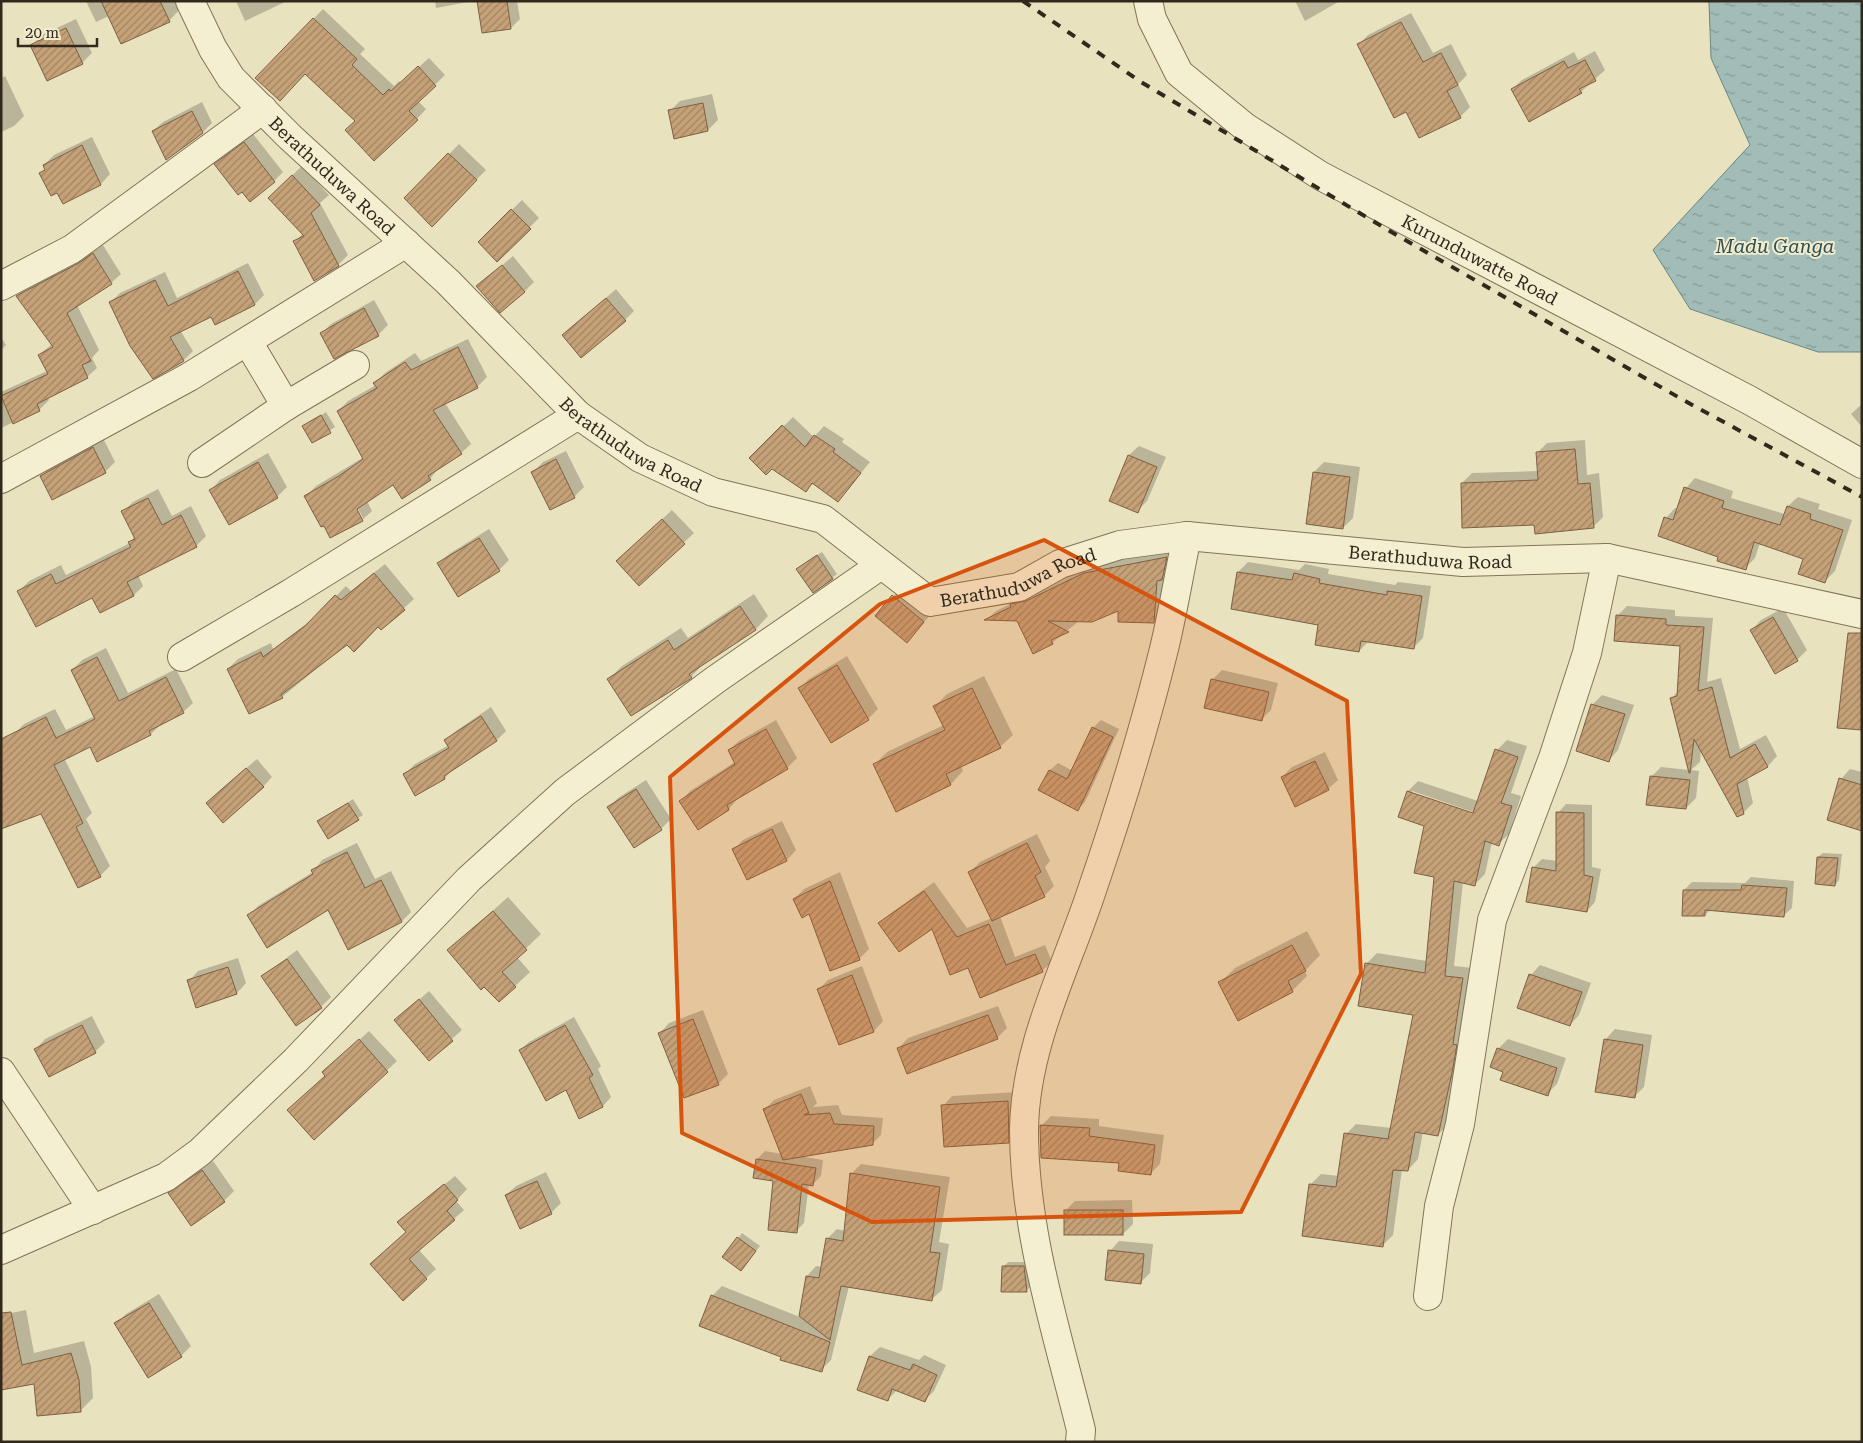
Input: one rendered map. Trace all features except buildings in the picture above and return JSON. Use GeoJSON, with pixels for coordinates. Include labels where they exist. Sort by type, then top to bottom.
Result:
{"type":"FeatureCollection","features":[{"type":"Feature","properties":{"kind":"street","name":"Berathuduwa Road"},"geometry":{"type":"LineString","coordinates":[[190,1],[213,49],[231,78],[448,282],[578,415],[640,458],[713,492],[823,519],[930,602],[1019,587],[1060,564],[1120,545],[1187,536],[1463,562],[1607,558],[1862,614]]}},
{"type":"Feature","properties":{"kind":"street","name":"Kurunduwatte Road"},"geometry":{"type":"LineString","coordinates":[[1148,1],[1152,19],[1179,73],[1245,128],[1321,176],[1749,400],[1862,464]]}},
{"type":"Feature","properties":{"kind":"street"},"geometry":{"type":"LineString","coordinates":[[1,286],[72,249],[262,109]]}},
{"type":"Feature","properties":{"kind":"street"},"geometry":{"type":"LineString","coordinates":[[1,479],[189,377],[406,243]]}},
{"type":"Feature","properties":{"kind":"street"},"geometry":{"type":"LineString","coordinates":[[248,342],[286,406]]}},
{"type":"Feature","properties":{"kind":"street"},"geometry":{"type":"LineString","coordinates":[[202,462],[286,406],[355,365]]}},
{"type":"Feature","properties":{"kind":"street"},"geometry":{"type":"LineString","coordinates":[[182,657],[291,593],[578,415]]}},
{"type":"Feature","properties":{"kind":"street"},"geometry":{"type":"LineString","coordinates":[[1080,1442],[1081,1430],[1038,1260],[1027,1183],[1024,1129],[1028,1087],[1039,1032],[1092,890],[1164,650],[1187,536]]}},
{"type":"Feature","properties":{"kind":"street"},"geometry":{"type":"LineString","coordinates":[[1428,1296],[1439,1206],[1460,1124],[1492,920],[1553,758],[1587,653],[1607,558]]}},
{"type":"Feature","properties":{"kind":"street"},"geometry":{"type":"LineString","coordinates":[[1,1250],[166,1177],[200,1152],[296,1060],[468,879],[565,792],[714,680],[882,565]]}},
{"type":"Feature","properties":{"kind":"street"},"geometry":{"type":"LineString","coordinates":[[1,1072],[93,1210]]}},
{"type":"Feature","properties":{"kind":"highlighted area"},"geometry":{"type":"Polygon","coordinates":[[[1044,540],[1347,701],[1361,974],[1241,1212],[872,1222],[682,1133],[670,777],[880,604],[1044,540]]]}},
{"type":"Feature","properties":{"kind":"water","name":"Madu Ganga"},"geometry":{"type":"Polygon","coordinates":[[[1707,1],[1862,1],[1862,352],[1818,352],[1690,309],[1653,250],[1750,145],[1711,58],[1709,3],[1707,1]]]}},
{"type":"Feature","properties":{"kind":"railway"},"geometry":{"type":"LineString","coordinates":[[1023,1],[1141,82],[1388,230],[1685,401],[1862,497]]}}]}
